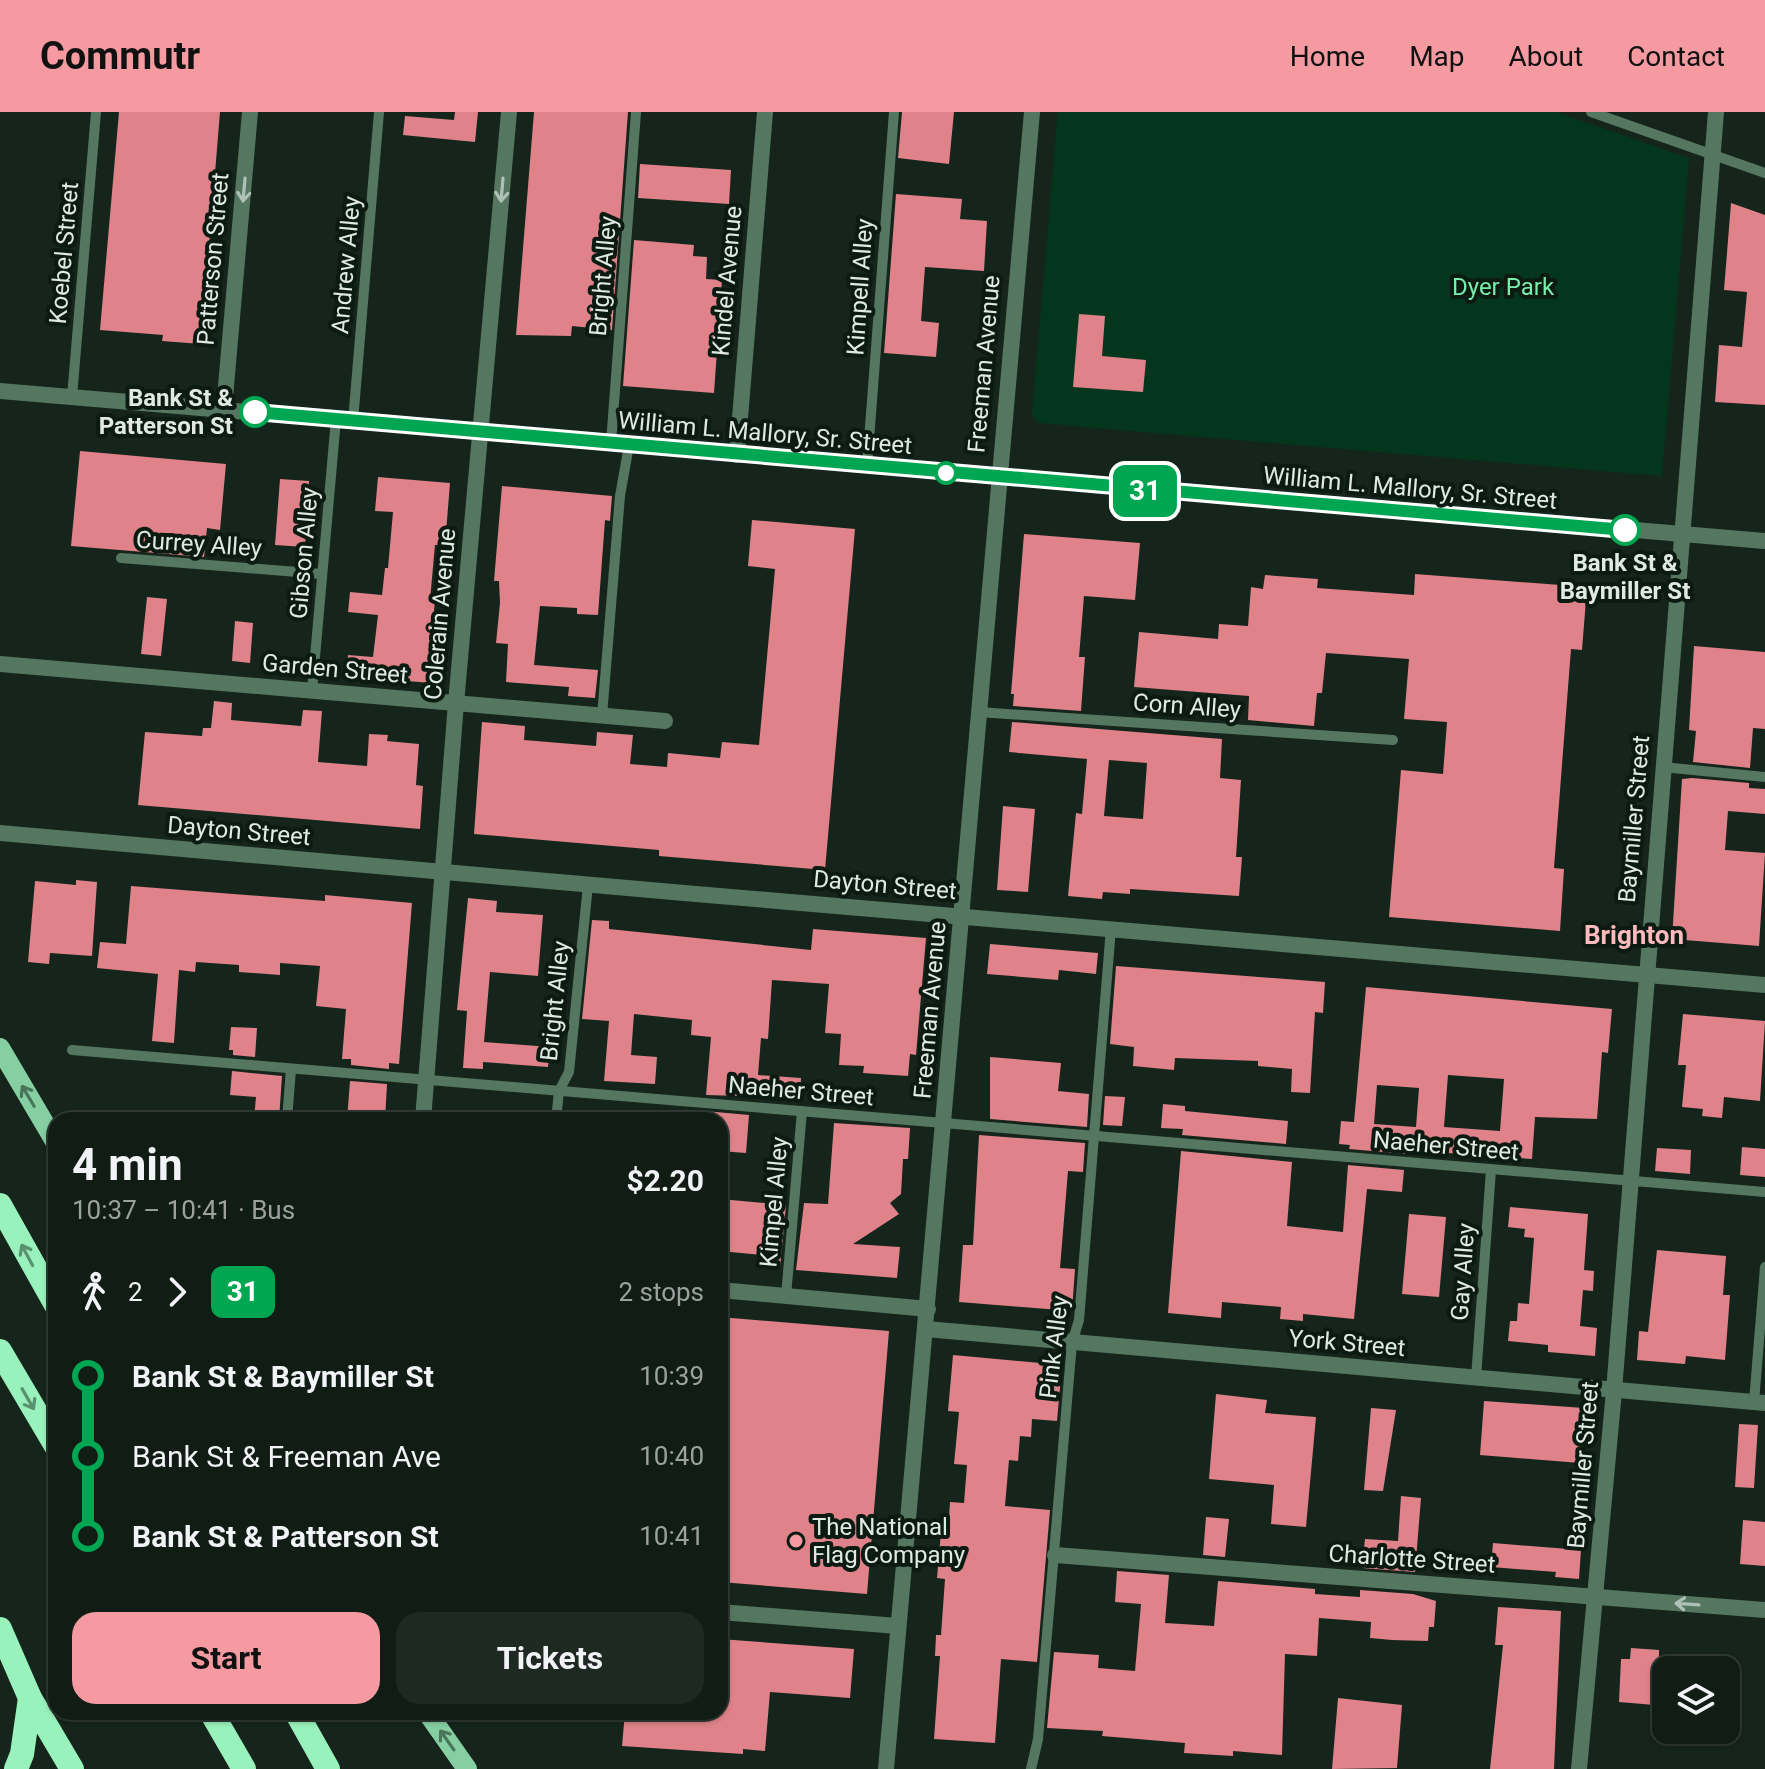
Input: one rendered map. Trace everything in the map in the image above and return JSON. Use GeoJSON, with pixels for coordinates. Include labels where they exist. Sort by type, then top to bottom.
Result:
{"type":"FeatureCollection","features":[{"type":"Feature","properties":{"kind":"highway"},"geometry":{"type":"LineString","coordinates":[[0,1205],[48,1291]]}},
{"type":"Feature","properties":{"kind":"highway"},"geometry":{"type":"LineString","coordinates":[[0,1351],[48,1432]]}},
{"type":"Feature","properties":{"kind":"highway"},"geometry":{"type":"LineString","coordinates":[[0,1629],[30,1698],[72,1769]]}},
{"type":"Feature","properties":{"kind":"highway"},"geometry":{"type":"LineString","coordinates":[[16,1769],[22,1754],[30,1698]]}},
{"type":"Feature","properties":{"kind":"highway"},"geometry":{"type":"LineString","coordinates":[[216,1720],[244,1769]]}},
{"type":"Feature","properties":{"kind":"highway"},"geometry":{"type":"LineString","coordinates":[[301,1720],[328,1769]]}},
{"type":"Feature","properties":{"kind":"main road"},"geometry":{"type":"LineString","coordinates":[[0,1048],[48,1129]]}},
{"type":"Feature","properties":{"kind":"main road"},"geometry":{"type":"LineString","coordinates":[[433,1720],[467,1769]]}},
{"type":"Feature","properties":{"kind":"street","name":"Patterson Street"},"geometry":{"type":"LineString","coordinates":[[224,409],[250,112]]}},
{"type":"Feature","properties":{"kind":"street","name":"Colerain Avenue"},"geometry":{"type":"LineString","coordinates":[[424,1112],[456,703],[509,112]]}},
{"type":"Feature","properties":{"kind":"street","name":"Kindel Avenue"},"geometry":{"type":"LineString","coordinates":[[737,455],[765,112]]}},
{"type":"Feature","properties":{"kind":"street","name":"Freeman Avenue"},"geometry":{"type":"LineString","coordinates":[[886,1769],[962,916],[997,478],[1032,112]]}},
{"type":"Feature","properties":{"kind":"street","name":"Baymiller Street"},"geometry":{"type":"LineString","coordinates":[[1579,1769],[1614,1391],[1716,112]]}},
{"type":"Feature","properties":{"kind":"street","name":"William L. Mallory, Sr. Street"},"geometry":{"type":"LineString","coordinates":[[0,391],[1765,541]]}},
{"type":"Feature","properties":{"kind":"street","name":"Garden Street"},"geometry":{"type":"LineString","coordinates":[[0,664],[665,721]]}},
{"type":"Feature","properties":{"kind":"street","name":"Dayton Street"},"geometry":{"type":"LineString","coordinates":[[0,833],[442,874],[1765,985]]}},
{"type":"Feature","properties":{"kind":"street"},"geometry":{"type":"LineString","coordinates":[[728,1291],[928,1309]]}},
{"type":"Feature","properties":{"kind":"street","name":"York Street"},"geometry":{"type":"LineString","coordinates":[[926,1329],[1760,1403]]}},
{"type":"Feature","properties":{"kind":"street","name":"Charlotte Street"},"geometry":{"type":"LineString","coordinates":[[1055,1555],[1765,1610]]}},
{"type":"Feature","properties":{"kind":"street"},"geometry":{"type":"LineString","coordinates":[[728,1613],[898,1626]]}},
{"type":"Feature","properties":{"kind":"lane","name":"Koebel Street"},"geometry":{"type":"LineString","coordinates":[[72,397],[96,112]]}},
{"type":"Feature","properties":{"kind":"lane","name":"Andrew Alley"},"geometry":{"type":"LineString","coordinates":[[344,420],[379,112]]}},
{"type":"Feature","properties":{"kind":"lane","name":"Bright Alley"},"geometry":{"type":"LineString","coordinates":[[611,443],[636,112]]}},
{"type":"Feature","properties":{"kind":"lane","name":"Kimpell Alley"},"geometry":{"type":"LineString","coordinates":[[867,466],[894,112]]}},
{"type":"Feature","properties":{"kind":"lane"},"geometry":{"type":"LineString","coordinates":[[1591,112],[1765,173]]}},
{"type":"Feature","properties":{"kind":"lane","name":"Gibson Alley"},"geometry":{"type":"LineString","coordinates":[[312,691],[322,574],[344,420]]}},
{"type":"Feature","properties":{"kind":"lane"},"geometry":{"type":"LineString","coordinates":[[602,716],[620,496],[629,445]]}},
{"type":"Feature","properties":{"kind":"lane","name":"Currey Alley"},"geometry":{"type":"LineString","coordinates":[[121,558],[322,574]]}},
{"type":"Feature","properties":{"kind":"lane","name":"Corn Alley"},"geometry":{"type":"LineString","coordinates":[[978,712],[1393,740]]}},
{"type":"Feature","properties":{"kind":"lane"},"geometry":{"type":"LineString","coordinates":[[1662,767],[1765,777]]}},
{"type":"Feature","properties":{"kind":"lane","name":"Bright Alley"},"geometry":{"type":"LineString","coordinates":[[557,1112],[559,1091],[569,1072],[588,885]]}},
{"type":"Feature","properties":{"kind":"lane","name":"Pink Alley"},"geometry":{"type":"LineString","coordinates":[[1031,1769],[1038,1739],[1072,1343],[1079,1320],[1111,928]]}},
{"type":"Feature","properties":{"kind":"lane","name":"Naeher Street"},"geometry":{"type":"LineString","coordinates":[[72,1050],[1765,1192]]}},
{"type":"Feature","properties":{"kind":"lane"},"geometry":{"type":"LineString","coordinates":[[288,1112],[291,1069]]}},
{"type":"Feature","properties":{"kind":"lane","name":"Kimpel Alley"},"geometry":{"type":"LineString","coordinates":[[786,1296],[802,1111]]}},
{"type":"Feature","properties":{"kind":"lane","name":"Gay Alley"},"geometry":{"type":"LineString","coordinates":[[1476,1378],[1491,1170]]}},
{"type":"Feature","properties":{"kind":"lane"},"geometry":{"type":"LineString","coordinates":[[1760,1403],[1765,1267]]}},
{"type":"Feature","properties":{"kind":"green space","name":"Dyer Park"},"geometry":{"type":"Polygon","coordinates":[[[1058,112],[1556,112],[1689,158],[1662,476],[1038,423],[1032,414],[1058,112]]]}},
{"type":"Feature","properties":{"kind":"building"},"geometry":{"type":"Polygon","coordinates":[[[119,112],[220,112],[201,344],[162,341],[163,335],[100,330],[119,112]]]}},
{"type":"Feature","properties":{"kind":"building"},"geometry":{"type":"Polygon","coordinates":[[[455,112],[478,112],[475,142],[403,135],[405,116],[454,120],[455,112]]]}},
{"type":"Feature","properties":{"kind":"building"},"geometry":{"type":"Polygon","coordinates":[[[534,112],[628,112],[612,330],[572,326],[571,336],[516,335],[534,112]]]}},
{"type":"Feature","properties":{"kind":"building"},"geometry":{"type":"Polygon","coordinates":[[[902,112],[954,112],[949,164],[898,158],[902,112]]]}},
{"type":"Feature","properties":{"kind":"building"},"geometry":{"type":"Polygon","coordinates":[[[640,164],[731,170],[729,204],[638,198],[640,164]]]}},
{"type":"Feature","properties":{"kind":"building"},"geometry":{"type":"Polygon","coordinates":[[[896,194],[962,199],[960,219],[987,221],[984,271],[925,267],[921,321],[939,323],[936,357],[884,353],[896,194]]]}},
{"type":"Feature","properties":{"kind":"building"},"geometry":{"type":"Polygon","coordinates":[[[1731,203],[1765,215],[1765,405],[1715,402],[1719,345],[1742,347],[1747,292],[1724,290],[1731,203]]]}},
{"type":"Feature","properties":{"kind":"building"},"geometry":{"type":"Polygon","coordinates":[[[634,240],[694,245],[693,256],[707,257],[706,279],[722,280],[714,393],[623,386],[634,240]]]}},
{"type":"Feature","properties":{"kind":"building"},"geometry":{"type":"Polygon","coordinates":[[[1079,314],[1105,316],[1102,356],[1146,360],[1143,392],[1073,387],[1079,314]]]}},
{"type":"Feature","properties":{"kind":"building"},"geometry":{"type":"Polygon","coordinates":[[[80,451],[226,464],[220,530],[207,528],[204,557],[71,546],[80,451]]]}},
{"type":"Feature","properties":{"kind":"building"},"geometry":{"type":"Polygon","coordinates":[[[378,477],[450,483],[445,545],[435,545],[430,600],[435,600],[431,683],[347,676],[348,655],[373,657],[378,615],[348,612],[350,592],[382,595],[385,568],[388,568],[393,512],[375,511],[378,477]]]}},
{"type":"Feature","properties":{"kind":"building"},"geometry":{"type":"Polygon","coordinates":[[[280,479],[309,481],[305,547],[275,545],[280,479]]]}},
{"type":"Feature","properties":{"kind":"building"},"geometry":{"type":"Polygon","coordinates":[[[502,486],[612,496],[610,521],[605,520],[598,615],[577,614],[577,608],[540,606],[534,665],[598,670],[595,698],[568,696],[569,687],[506,682],[508,644],[496,643],[500,603],[499,581],[494,581],[502,486]]]}},
{"type":"Feature","properties":{"kind":"building"},"geometry":{"type":"Polygon","coordinates":[[[752,520],[855,529],[825,870],[659,856],[659,850],[474,834],[482,722],[525,726],[524,740],[596,746],[597,732],[633,735],[630,764],[667,767],[668,753],[720,758],[722,742],[759,745],[775,569],[748,566],[752,520]]]}},
{"type":"Feature","properties":{"kind":"building"},"geometry":{"type":"Polygon","coordinates":[[[1024,534],[1140,543],[1135,600],[1084,596],[1079,657],[1085,657],[1081,711],[1013,706],[1014,694],[1011,694],[1024,534]]]}},
{"type":"Feature","properties":{"kind":"building"},"geometry":{"type":"Polygon","coordinates":[[[1415,574],[1587,587],[1582,650],[1571,649],[1554,868],[1564,869],[1560,931],[1389,917],[1401,770],[1443,774],[1447,722],[1404,719],[1409,659],[1326,653],[1322,693],[1317,693],[1314,726],[1248,720],[1249,696],[1134,687],[1139,632],[1218,639],[1219,624],[1248,626],[1251,587],[1263,589],[1265,575],[1318,579],[1317,588],[1414,595],[1415,574]]]}},
{"type":"Feature","properties":{"kind":"building"},"geometry":{"type":"Polygon","coordinates":[[[147,597],[167,599],[161,656],[141,654],[147,597]]]}},
{"type":"Feature","properties":{"kind":"building"},"geometry":{"type":"Polygon","coordinates":[[[235,621],[253,623],[250,663],[232,661],[235,621]]]}},
{"type":"Feature","properties":{"kind":"building"},"geometry":{"type":"Polygon","coordinates":[[[1694,646],[1765,652],[1765,729],[1753,728],[1750,768],[1693,762],[1696,731],[1689,730],[1694,646]]]}},
{"type":"Feature","properties":{"kind":"building"},"geometry":{"type":"Polygon","coordinates":[[[214,701],[232,703],[231,720],[301,726],[303,710],[322,711],[318,762],[367,766],[369,734],[388,735],[387,741],[419,744],[416,785],[423,786],[420,829],[138,805],[145,732],[202,736],[203,728],[211,728],[214,701]]]}},
{"type":"Feature","properties":{"kind":"building"},"geometry":{"type":"Polygon","coordinates":[[[1012,722],[1222,739],[1220,778],[1241,780],[1236,857],[1242,857],[1239,896],[1130,889],[1130,894],[1103,892],[1102,899],[1068,896],[1076,813],[1082,814],[1087,759],[1009,752],[1012,722]],[[1109,760],[1104,816],[1143,819],[1147,763],[1109,760]]]}},
{"type":"Feature","properties":{"kind":"building"},"geometry":{"type":"Polygon","coordinates":[[[1682,779],[1749,783],[1749,788],[1765,789],[1765,814],[1728,811],[1725,850],[1765,853],[1759,946],[1672,939],[1682,779]]]}},
{"type":"Feature","properties":{"kind":"building"},"geometry":{"type":"Polygon","coordinates":[[[1003,806],[1035,809],[1028,892],[997,890],[1003,806]]]}},
{"type":"Feature","properties":{"kind":"building"},"geometry":{"type":"Polygon","coordinates":[[[76,880],[97,882],[92,956],[50,953],[49,964],[28,962],[35,881],[76,885],[76,880]]]}},
{"type":"Feature","properties":{"kind":"building"},"geometry":{"type":"Polygon","coordinates":[[[131,886],[325,901],[325,895],[412,903],[399,1064],[389,1063],[389,1069],[351,1065],[351,1059],[342,1059],[346,1009],[316,1006],[320,966],[280,963],[280,975],[239,972],[239,965],[196,962],[195,972],[179,970],[174,1043],[152,1041],[158,974],[97,968],[100,942],[126,944],[131,886]]]}},
{"type":"Feature","properties":{"kind":"building"},"geometry":{"type":"Polygon","coordinates":[[[468,898],[497,901],[496,912],[543,915],[538,976],[490,972],[484,1042],[550,1047],[548,1067],[483,1062],[483,1069],[463,1068],[467,1011],[457,1010],[468,898]]]}},
{"type":"Feature","properties":{"kind":"building"},"geometry":{"type":"Polygon","coordinates":[[[592,920],[609,921],[609,929],[811,950],[813,929],[926,938],[916,1055],[910,1054],[908,1076],[863,1073],[864,1066],[839,1065],[841,1034],[825,1033],[829,984],[772,980],[768,1039],[761,1038],[758,1075],[801,1078],[800,1098],[706,1095],[711,1037],[691,1035],[692,1020],[634,1014],[631,1055],[657,1057],[655,1084],[604,1081],[609,1021],[582,1019],[592,920]]]}},
{"type":"Feature","properties":{"kind":"building"},"geometry":{"type":"Polygon","coordinates":[[[990,944],[1098,953],[1096,974],[1059,970],[1058,980],[987,974],[990,944]]]}},
{"type":"Feature","properties":{"kind":"building"},"geometry":{"type":"Polygon","coordinates":[[[1116,966],[1325,982],[1323,1013],[1315,1012],[1310,1093],[1291,1092],[1292,1069],[1258,1066],[1258,1061],[1175,1058],[1174,1070],[1133,1066],[1134,1047],[1110,1044],[1116,966]]]}},
{"type":"Feature","properties":{"kind":"building"},"geometry":{"type":"Polygon","coordinates":[[[1366,987],[1612,1009],[1608,1053],[1602,1052],[1597,1119],[1535,1117],[1532,1159],[1349,1149],[1350,1145],[1339,1144],[1341,1121],[1354,1122],[1366,987]],[[1448,1075],[1444,1127],[1500,1131],[1504,1079],[1448,1075]],[[1377,1085],[1374,1124],[1416,1127],[1419,1088],[1377,1085]]]}},
{"type":"Feature","properties":{"kind":"building"},"geometry":{"type":"Polygon","coordinates":[[[1683,1014],[1765,1021],[1760,1101],[1724,1097],[1722,1118],[1702,1116],[1703,1109],[1682,1107],[1686,1065],[1678,1065],[1683,1014]]]}},
{"type":"Feature","properties":{"kind":"building"},"geometry":{"type":"Polygon","coordinates":[[[231,1027],[257,1028],[255,1057],[233,1055],[233,1050],[229,1050],[231,1027]]]}},
{"type":"Feature","properties":{"kind":"building"},"geometry":{"type":"Polygon","coordinates":[[[990,1057],[1061,1063],[1058,1091],[1089,1094],[1087,1127],[990,1119],[990,1057]]]}},
{"type":"Feature","properties":{"kind":"building"},"geometry":{"type":"Polygon","coordinates":[[[232,1071],[282,1076],[280,1112],[255,1112],[256,1097],[230,1095],[232,1071]]]}},
{"type":"Feature","properties":{"kind":"building"},"geometry":{"type":"Polygon","coordinates":[[[350,1081],[387,1084],[385,1112],[348,1112],[350,1081]]]}},
{"type":"Feature","properties":{"kind":"building"},"geometry":{"type":"Polygon","coordinates":[[[1105,1096],[1125,1097],[1122,1126],[1103,1125],[1105,1096]]]}},
{"type":"Feature","properties":{"kind":"building"},"geometry":{"type":"Polygon","coordinates":[[[1163,1104],[1185,1106],[1185,1111],[1288,1121],[1286,1144],[1182,1135],[1183,1129],[1161,1128],[1163,1104]]]}},
{"type":"Feature","properties":{"kind":"building"},"geometry":{"type":"Polygon","coordinates":[[[728,1113],[749,1115],[746,1153],[728,1152],[728,1113]]]}},
{"type":"Feature","properties":{"kind":"building"},"geometry":{"type":"Polygon","coordinates":[[[834,1123],[910,1128],[908,1159],[903,1159],[901,1194],[890,1203],[899,1214],[853,1244],[900,1247],[897,1278],[796,1270],[804,1203],[828,1204],[834,1123]]]}},
{"type":"Feature","properties":{"kind":"building"},"geometry":{"type":"Polygon","coordinates":[[[979,1135],[1085,1143],[1083,1172],[1068,1171],[1060,1268],[1075,1269],[1072,1311],[959,1302],[963,1245],[973,1245],[979,1135]]]}},
{"type":"Feature","properties":{"kind":"building"},"geometry":{"type":"Polygon","coordinates":[[[1742,1147],[1765,1149],[1765,1177],[1740,1175],[1742,1147]]]}},
{"type":"Feature","properties":{"kind":"building"},"geometry":{"type":"Polygon","coordinates":[[[1657,1148],[1691,1150],[1690,1174],[1655,1171],[1657,1148]]]}},
{"type":"Feature","properties":{"kind":"building"},"geometry":{"type":"Polygon","coordinates":[[[1181,1151],[1292,1162],[1287,1226],[1343,1232],[1348,1165],[1404,1170],[1402,1192],[1367,1189],[1354,1319],[1303,1314],[1303,1321],[1280,1319],[1281,1307],[1222,1302],[1221,1318],[1168,1313],[1181,1151]]]}},
{"type":"Feature","properties":{"kind":"building"},"geometry":{"type":"Polygon","coordinates":[[[728,1200],[786,1205],[780,1268],[761,1267],[762,1255],[728,1252],[728,1200]]]}},
{"type":"Feature","properties":{"kind":"building"},"geometry":{"type":"Polygon","coordinates":[[[1510,1207],[1588,1214],[1584,1270],[1594,1271],[1593,1291],[1583,1290],[1580,1326],[1597,1328],[1595,1356],[1548,1352],[1548,1345],[1508,1341],[1510,1321],[1517,1321],[1518,1303],[1529,1304],[1534,1238],[1524,1237],[1525,1229],[1508,1227],[1510,1207]]]}},
{"type":"Feature","properties":{"kind":"building"},"geometry":{"type":"Polygon","coordinates":[[[1409,1214],[1446,1217],[1439,1297],[1402,1294],[1409,1214]]]}},
{"type":"Feature","properties":{"kind":"building"},"geometry":{"type":"Polygon","coordinates":[[[1657,1250],[1726,1256],[1723,1295],[1730,1295],[1725,1360],[1686,1356],[1685,1364],[1637,1360],[1639,1331],[1648,1332],[1657,1250]]]}},
{"type":"Feature","properties":{"kind":"building"},"geometry":{"type":"Polygon","coordinates":[[[728,1318],[889,1331],[867,1594],[728,1583],[728,1318]]]}},
{"type":"Feature","properties":{"kind":"building"},"geometry":{"type":"Polygon","coordinates":[[[953,1355],[1062,1365],[1057,1421],[1032,1419],[1031,1437],[1020,1436],[1018,1461],[1009,1460],[1005,1506],[1050,1510],[1037,1662],[1001,1659],[995,1743],[934,1739],[940,1656],[935,1656],[936,1635],[941,1635],[945,1579],[937,1578],[941,1532],[948,1533],[950,1502],[964,1503],[967,1465],[954,1464],[959,1412],[948,1411],[953,1355]]]}},
{"type":"Feature","properties":{"kind":"building"},"geometry":{"type":"Polygon","coordinates":[[[1216,1394],[1267,1400],[1265,1413],[1316,1417],[1306,1527],[1271,1524],[1274,1485],[1209,1479],[1216,1394]]]}},
{"type":"Feature","properties":{"kind":"building"},"geometry":{"type":"Polygon","coordinates":[[[1484,1401],[1584,1408],[1580,1463],[1480,1455],[1484,1401]]]}},
{"type":"Feature","properties":{"kind":"building"},"geometry":{"type":"Polygon","coordinates":[[[1371,1408],[1396,1410],[1383,1491],[1364,1490],[1371,1408]]]}},
{"type":"Feature","properties":{"kind":"building"},"geometry":{"type":"Polygon","coordinates":[[[1739,1424],[1758,1425],[1754,1488],[1735,1487],[1739,1424]]]}},
{"type":"Feature","properties":{"kind":"building"},"geometry":{"type":"Polygon","coordinates":[[[1401,1496],[1421,1498],[1415,1572],[1362,1568],[1365,1539],[1398,1541],[1401,1496]]]}},
{"type":"Feature","properties":{"kind":"building"},"geometry":{"type":"Polygon","coordinates":[[[1206,1517],[1229,1519],[1225,1557],[1203,1555],[1206,1517]]]}},
{"type":"Feature","properties":{"kind":"building"},"geometry":{"type":"Polygon","coordinates":[[[1743,1520],[1765,1522],[1765,1566],[1740,1564],[1743,1520]]]}},
{"type":"Feature","properties":{"kind":"building"},"geometry":{"type":"Polygon","coordinates":[[[1493,1543],[1581,1550],[1579,1579],[1555,1577],[1556,1572],[1491,1567],[1493,1543]]]}},
{"type":"Feature","properties":{"kind":"building"},"geometry":{"type":"Polygon","coordinates":[[[1117,1571],[1169,1575],[1165,1623],[1214,1626],[1218,1581],[1315,1589],[1315,1594],[1360,1597],[1360,1590],[1413,1594],[1436,1601],[1434,1627],[1429,1627],[1428,1641],[1392,1640],[1370,1638],[1371,1622],[1319,1618],[1317,1656],[1285,1654],[1282,1755],[1233,1751],[1233,1756],[1184,1753],[1185,1743],[1102,1736],[1103,1731],[1047,1728],[1054,1652],[1099,1655],[1098,1668],[1135,1671],[1141,1604],[1115,1602],[1117,1571]]]}},
{"type":"Feature","properties":{"kind":"building"},"geometry":{"type":"Polygon","coordinates":[[[1498,1607],[1561,1611],[1554,1769],[1490,1769],[1503,1645],[1495,1645],[1498,1607]]]}},
{"type":"Feature","properties":{"kind":"building"},"geometry":{"type":"Polygon","coordinates":[[[728,1640],[854,1649],[850,1698],[770,1692],[765,1751],[743,1749],[743,1754],[622,1746],[624,1720],[728,1720],[728,1640]]]}},
{"type":"Feature","properties":{"kind":"building"},"geometry":{"type":"Polygon","coordinates":[[[1631,1648],[1659,1650],[1659,1656],[1652,1656],[1652,1705],[1619,1702],[1621,1659],[1630,1659],[1631,1648]]]}},
{"type":"Feature","properties":{"kind":"building"},"geometry":{"type":"Polygon","coordinates":[[[1338,1698],[1402,1705],[1397,1768],[1332,1769],[1338,1698]]]}},
{"type":"Feature","properties":{"kind":"bus line","name":"31"},"geometry":{"type":"LineString","coordinates":[[255,412],[1625,530]]}},
{"type":"Feature","properties":{"kind":"place","name":"Bank St & Patterson St"},"geometry":{"type":"Point","coordinates":[255,412]}},
{"type":"Feature","properties":{"kind":"place","name":"Bank St & Baymiller St"},"geometry":{"type":"Point","coordinates":[1625,530]}},
{"type":"Feature","properties":{"kind":"place","name":"The National Flag Company"},"geometry":{"type":"Point","coordinates":[796,1541]}},
{"type":"Feature","properties":{"kind":"district","name":"Brighton"},"geometry":{"type":"Point","coordinates":[1634,935]}}]}
